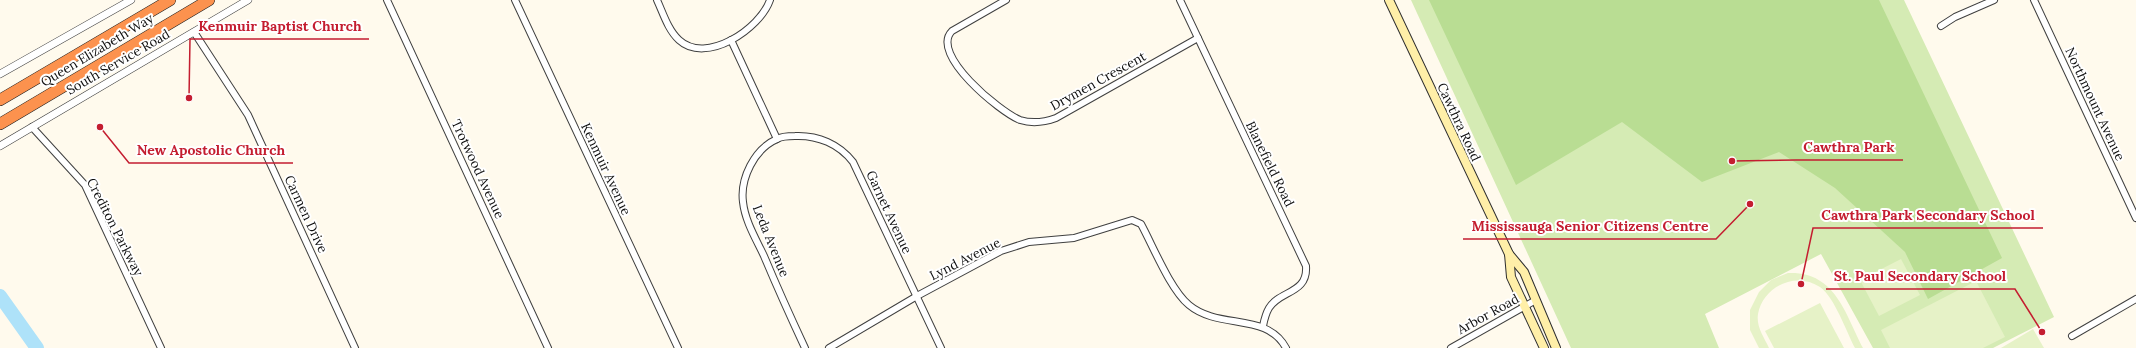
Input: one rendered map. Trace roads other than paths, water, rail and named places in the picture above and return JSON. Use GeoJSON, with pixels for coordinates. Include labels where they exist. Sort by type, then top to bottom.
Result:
{"type":"FeatureCollection","features":[{"type":"Feature","properties":{"kind":"highway","name":"Queen Elizabeth Way"},"geometry":{"type":"LineString","coordinates":[[0,100],[170,0]]}},
{"type":"Feature","properties":{"kind":"highway","name":"Queen Elizabeth Way"},"geometry":{"type":"LineString","coordinates":[[0,124],[209,0]]}},
{"type":"Feature","properties":{"kind":"main road","name":"Cawthra Road"},"geometry":{"type":"LineString","coordinates":[[1389,0],[1509,254],[1524,272],[1556,348]]}},
{"type":"Feature","properties":{"kind":"main road","name":"Cawthra Road"},"geometry":{"type":"LineString","coordinates":[[1509,254],[1511,277],[1544,348]]}},
{"type":"Feature","properties":{"kind":"street"},"geometry":{"type":"LineString","coordinates":[[0,74],[131,0]]}},
{"type":"Feature","properties":{"kind":"street","name":"South Service Road"},"geometry":{"type":"LineString","coordinates":[[0,146],[248,0]]}},
{"type":"Feature","properties":{"kind":"street","name":"Trotwood Avenue"},"geometry":{"type":"LineString","coordinates":[[388,0],[548,348]]}},
{"type":"Feature","properties":{"kind":"street","name":"Kenmuir Avenue"},"geometry":{"type":"LineString","coordinates":[[515,0],[678,348]]}},
{"type":"Feature","properties":{"kind":"street"},"geometry":{"type":"LineString","coordinates":[[657,0],[670,29],[684,43],[702,49],[731,40],[761,18],[770,0]]}},
{"type":"Feature","properties":{"kind":"street","name":"Drymen Crescent"},"geometry":{"type":"LineString","coordinates":[[1006,0],[952,31],[947,38],[947,50],[972,84],[989,100],[1007,113],[1028,122],[1041,122],[1056,118],[1198,38]]}},
{"type":"Feature","properties":{"kind":"street","name":"Blanefield Road"},"geometry":{"type":"LineString","coordinates":[[1180,0],[1306,266],[1306,274],[1302,283],[1269,308],[1263,326]]}},
{"type":"Feature","properties":{"kind":"street"},"geometry":{"type":"LineString","coordinates":[[1940,26],[1955,17],[1994,0]]}},
{"type":"Feature","properties":{"kind":"street","name":"Northmount Avenue"},"geometry":{"type":"LineString","coordinates":[[2034,0],[2136,218]]}},
{"type":"Feature","properties":{"kind":"street","name":"Carmen Drive"},"geometry":{"type":"LineString","coordinates":[[194,32],[248,115],[355,348]]}},
{"type":"Feature","properties":{"kind":"street"},"geometry":{"type":"LineString","coordinates":[[731,40],[777,139]]}},
{"type":"Feature","properties":{"kind":"street","name":"Crediton Parkway"},"geometry":{"type":"LineString","coordinates":[[32,126],[85,185],[162,348]]}},
{"type":"Feature","properties":{"kind":"street","name":"Garnet Avenue"},"geometry":{"type":"LineString","coordinates":[[777,139],[798,136],[814,137],[830,143],[847,154],[859,173],[940,348]]}},
{"type":"Feature","properties":{"kind":"street","name":"Leda Avenue"},"geometry":{"type":"LineString","coordinates":[[777,139],[757,155],[750,167],[745,180],[743,202],[749,225],[805,348]]}},
{"type":"Feature","properties":{"kind":"street","name":"Lynd Avenue"},"geometry":{"type":"LineString","coordinates":[[828,348],[917,296],[1001,251],[1029,242],[1074,238],[1096,233],[1121,222],[1135,220],[1141,224],[1170,279],[1189,305],[1210,317],[1263,326]]}},
{"type":"Feature","properties":{"kind":"street"},"geometry":{"type":"LineString","coordinates":[[2072,336],[2136,299]]}},
{"type":"Feature","properties":{"kind":"street","name":"Arbor Road"},"geometry":{"type":"LineString","coordinates":[[1451,348],[1536,300]]}},
{"type":"Feature","properties":{"kind":"street"},"geometry":{"type":"LineString","coordinates":[[1263,326],[1279,338],[1286,348]]}},
{"type":"Feature","properties":{"kind":"waterway"},"geometry":{"type":"LineString","coordinates":[[0,296],[37,348]]}},
{"type":"Feature","properties":{"kind":"place","name":"Kenmuir Baptist Church"},"geometry":{"type":"Point","coordinates":[189,98]}},
{"type":"Feature","properties":{"kind":"place","name":"New Apostolic Church"},"geometry":{"type":"Point","coordinates":[100,127]}},
{"type":"Feature","properties":{"kind":"place","name":"Cawthra Park"},"geometry":{"type":"Point","coordinates":[1732,161]}},
{"type":"Feature","properties":{"kind":"place","name":"Mississauga Senior Citizens Centre"},"geometry":{"type":"Point","coordinates":[1750,204]}},
{"type":"Feature","properties":{"kind":"place","name":"Cawthra Park Secondary School"},"geometry":{"type":"Point","coordinates":[1801,284]}},
{"type":"Feature","properties":{"kind":"place","name":"St. Paul Secondary School"},"geometry":{"type":"Point","coordinates":[2042,332]}}]}
